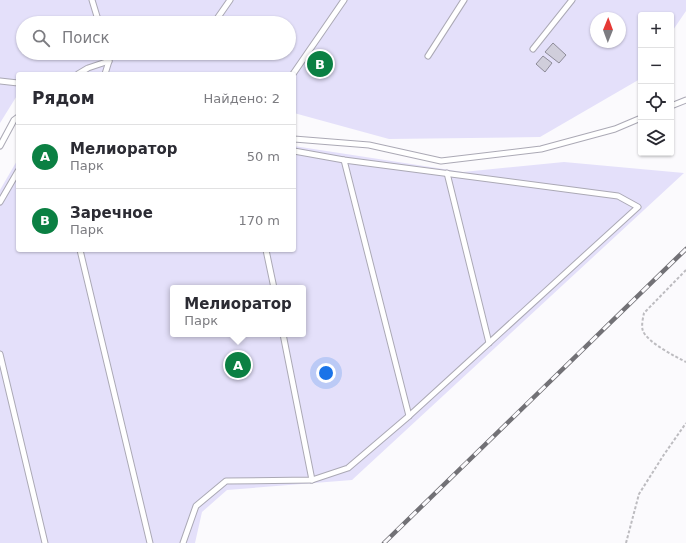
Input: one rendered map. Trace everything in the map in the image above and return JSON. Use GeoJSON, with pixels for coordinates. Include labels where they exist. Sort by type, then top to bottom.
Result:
{"type":"FeatureCollection","features":[{"type":"Feature","properties":{"kind":"lane"},"geometry":{"type":"LineString","coordinates":[[92,0],[96,16]]}},
{"type":"Feature","properties":{"kind":"lane"},"geometry":{"type":"LineString","coordinates":[[219,16],[230,0]]}},
{"type":"Feature","properties":{"kind":"lane"},"geometry":{"type":"LineString","coordinates":[[294,72],[344,0]]}},
{"type":"Feature","properties":{"kind":"lane"},"geometry":{"type":"LineString","coordinates":[[428,56],[464,0]]}},
{"type":"Feature","properties":{"kind":"lane"},"geometry":{"type":"LineString","coordinates":[[533,49],[572,0]]}},
{"type":"Feature","properties":{"kind":"lane"},"geometry":{"type":"LineString","coordinates":[[81,72],[88,68],[109,62]]}},
{"type":"Feature","properties":{"kind":"lane"},"geometry":{"type":"LineString","coordinates":[[106,72],[109,62]]}},
{"type":"Feature","properties":{"kind":"lane"},"geometry":{"type":"LineString","coordinates":[[0,81],[16,83]]}},
{"type":"Feature","properties":{"kind":"lane"},"geometry":{"type":"LineString","coordinates":[[674,105],[686,100]]}},
{"type":"Feature","properties":{"kind":"lane"},"geometry":{"type":"LineString","coordinates":[[0,146],[16,118]]}},
{"type":"Feature","properties":{"kind":"lane"},"geometry":{"type":"LineString","coordinates":[[296,139],[369,145],[441,162],[541,149],[614,128],[638,119]]}},
{"type":"Feature","properties":{"kind":"lane"},"geometry":{"type":"LineString","coordinates":[[184,543],[196,506],[226,481],[312,480],[348,468],[409,416],[489,344],[638,207],[618,196],[296,152]]}},
{"type":"Feature","properties":{"kind":"lane"},"geometry":{"type":"LineString","coordinates":[[344,160],[409,416]]}},
{"type":"Feature","properties":{"kind":"lane"},"geometry":{"type":"LineString","coordinates":[[447,173],[489,344]]}},
{"type":"Feature","properties":{"kind":"lane"},"geometry":{"type":"LineString","coordinates":[[0,202],[16,174]]}},
{"type":"Feature","properties":{"kind":"lane"},"geometry":{"type":"LineString","coordinates":[[80,252],[150,543]]}},
{"type":"Feature","properties":{"kind":"lane"},"geometry":{"type":"LineString","coordinates":[[266,252],[273,285]]}},
{"type":"Feature","properties":{"kind":"lane"},"geometry":{"type":"LineString","coordinates":[[284,337],[312,480]]}},
{"type":"Feature","properties":{"kind":"lane"},"geometry":{"type":"LineString","coordinates":[[0,354],[45,543]]}},
{"type":"Feature","properties":{"kind":"path"},"geometry":{"type":"LineString","coordinates":[[686,270],[644,313],[642,322],[643,332],[651,340],[686,362]]}},
{"type":"Feature","properties":{"kind":"path"},"geometry":{"type":"LineString","coordinates":[[626,543],[639,494],[686,423]]}},
{"type":"Feature","properties":{"kind":"shaded area"},"geometry":{"type":"Polygon","coordinates":[[[0,0],[686,0],[686,11],[674,29],[674,12],[638,12],[638,80],[540,137],[389,139],[296,114],[296,72],[16,72],[16,97],[0,123],[0,0]]]}},
{"type":"Feature","properties":{"kind":"shaded area"},"geometry":{"type":"Polygon","coordinates":[[[296,146],[463,172],[564,162],[684,173],[352,480],[227,490],[202,512],[195,543],[0,543],[0,190],[16,162],[16,252],[296,252],[296,146]]]}},
{"type":"Feature","properties":{"kind":"building"},"geometry":{"type":"Polygon","coordinates":[[[553,43],[566,55],[559,63],[545,52],[553,43]]]}},
{"type":"Feature","properties":{"kind":"building"},"geometry":{"type":"Polygon","coordinates":[[[543,56],[552,63],[545,72],[536,64],[543,56]]]}},
{"type":"Feature","properties":{"kind":"building"},"geometry":{"type":"Polygon","coordinates":[[[311,57],[322,63],[317,73],[306,68],[311,57]]]}},
{"type":"Feature","properties":{"kind":"railway"},"geometry":{"type":"LineString","coordinates":[[384,543],[686,249]]}},
{"type":"Feature","properties":{"kind":"place","name":"Заречное"},"geometry":{"type":"Point","coordinates":[320,64]}},
{"type":"Feature","properties":{"kind":"place","name":"Мелиоратор"},"geometry":{"type":"Point","coordinates":[238,365]}}]}
